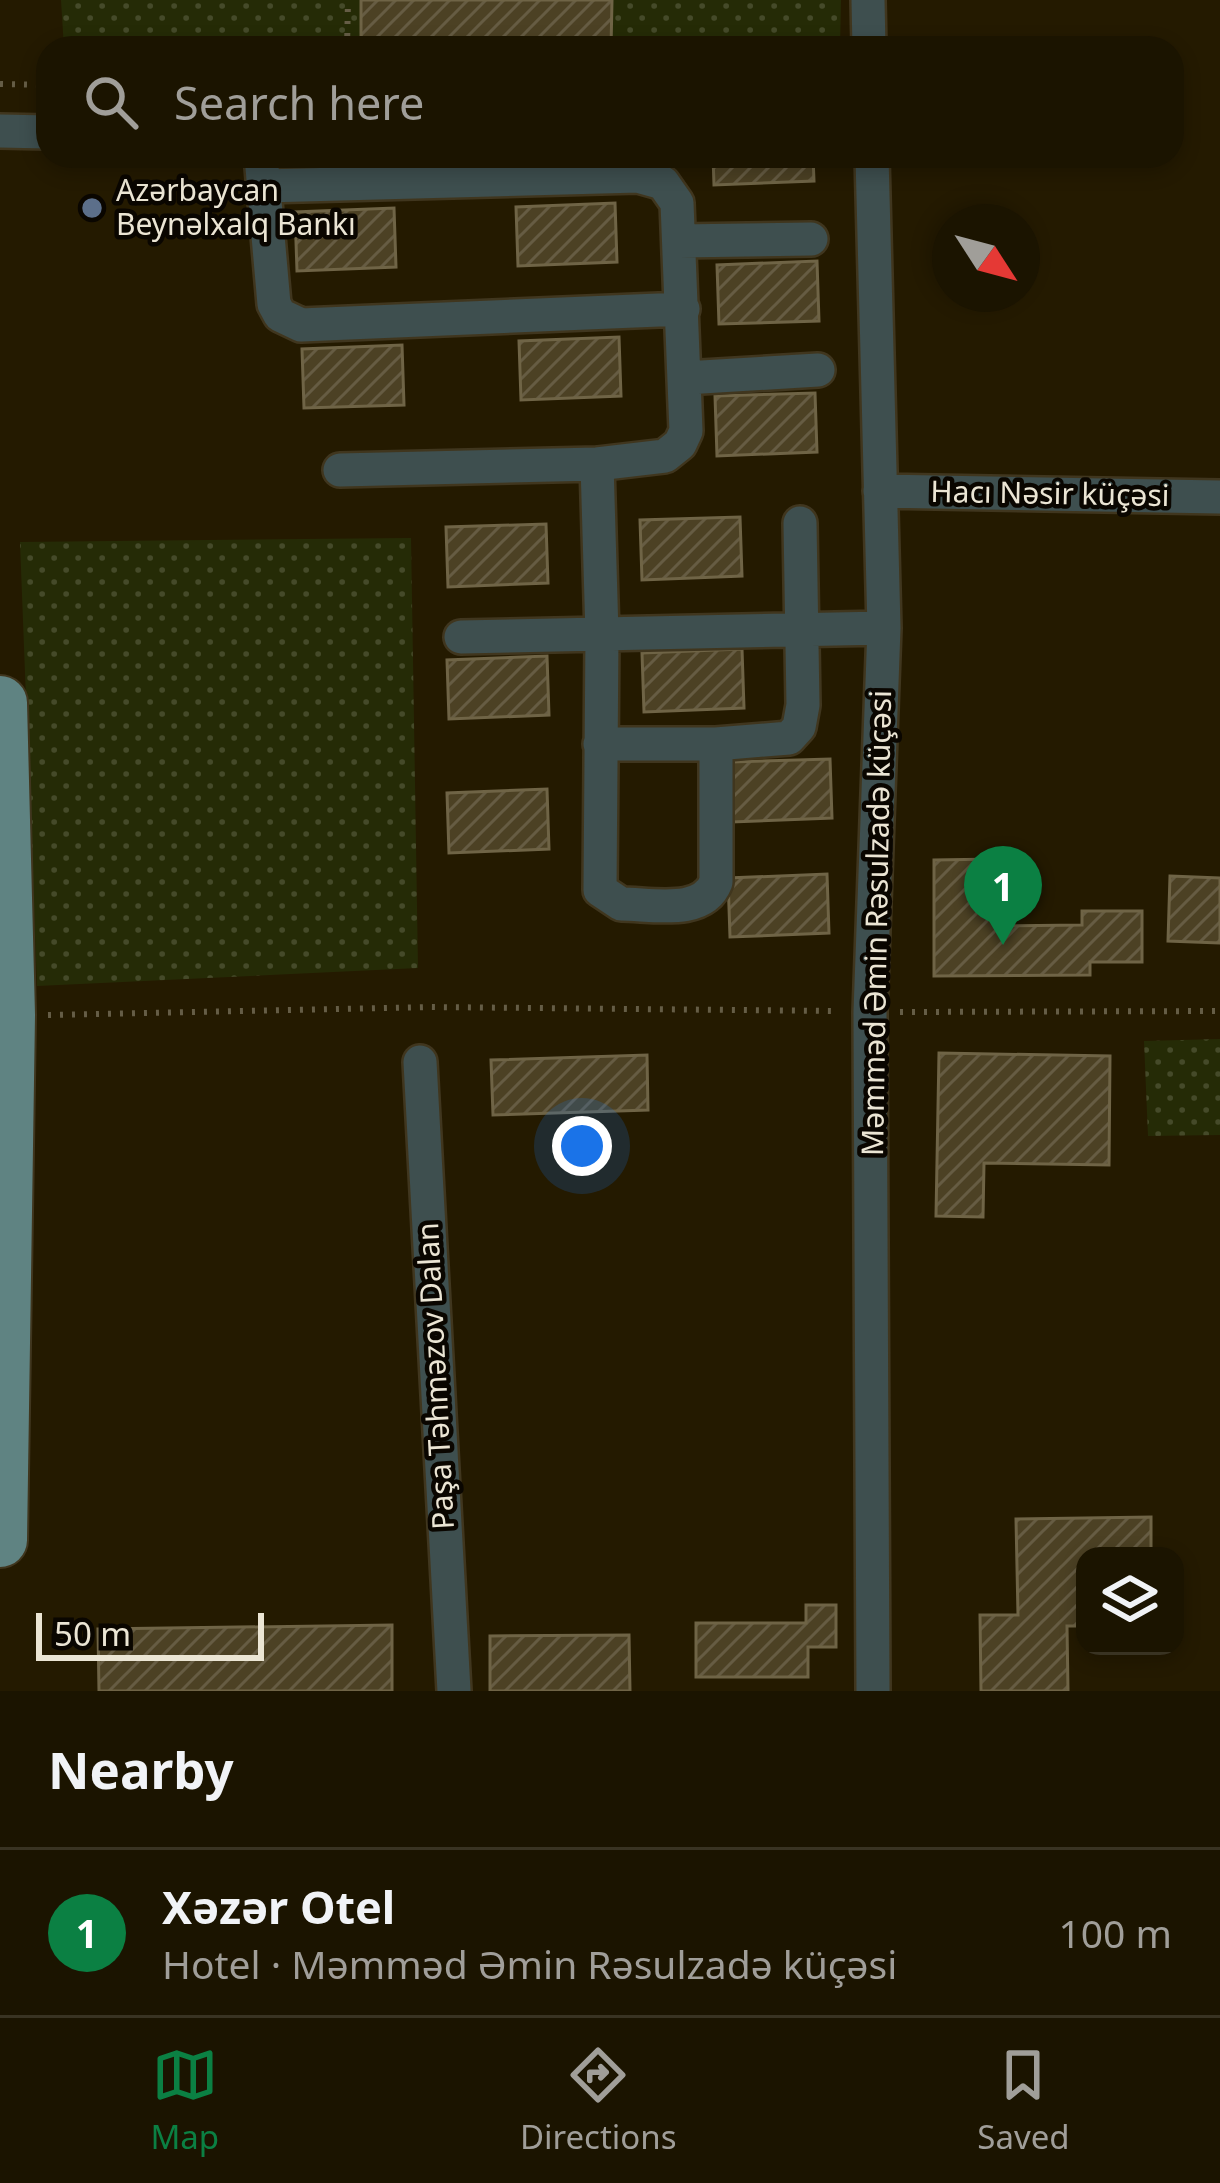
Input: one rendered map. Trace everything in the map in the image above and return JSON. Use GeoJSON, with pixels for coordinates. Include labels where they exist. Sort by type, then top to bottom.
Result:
{"type":"FeatureCollection","features":[{"type":"Feature","properties":{"kind":"main road"},"geometry":{"type":"LineString","coordinates":[[0,703],[4,1015],[0,1540]]}},
{"type":"Feature","properties":{"kind":"street"},"geometry":{"type":"LineString","coordinates":[[868,0],[869,36]]}},
{"type":"Feature","properties":{"kind":"street"},"geometry":{"type":"LineString","coordinates":[[0,130],[36,132]]}},
{"type":"Feature","properties":{"kind":"street","name":"Məmməd Əmin Rəsulzadə küçəsi"},"geometry":{"type":"LineString","coordinates":[[872,168],[884,628],[871,1012],[873,1691]]}},
{"type":"Feature","properties":{"kind":"street"},"geometry":{"type":"LineString","coordinates":[[340,470],[597,464],[665,456],[680,444],[686,430],[683,309],[677,203],[663,183],[638,176],[263,171],[274,304],[280,315],[302,325],[683,309]]}},
{"type":"Feature","properties":{"kind":"street"},"geometry":{"type":"LineString","coordinates":[[680,242],[811,238]]}},
{"type":"Feature","properties":{"kind":"street"},"geometry":{"type":"LineString","coordinates":[[685,378],[818,370]]}},
{"type":"Feature","properties":{"kind":"street"},"geometry":{"type":"LineString","coordinates":[[597,464],[601,890],[610,900],[698,904],[711,894],[716,882],[716,744]]}},
{"type":"Feature","properties":{"kind":"street","name":"Hacı Nəsir küçəsi"},"geometry":{"type":"LineString","coordinates":[[880,491],[1220,497]]}},
{"type":"Feature","properties":{"kind":"street"},"geometry":{"type":"LineString","coordinates":[[600,744],[716,744],[789,738],[799,727],[803,705],[800,523]]}},
{"type":"Feature","properties":{"kind":"street"},"geometry":{"type":"LineString","coordinates":[[461,637],[884,628]]}},
{"type":"Feature","properties":{"kind":"street","name":"Paşa Təhməzov Dalan"},"geometry":{"type":"LineString","coordinates":[[420,1062],[454,1691]]}},
{"type":"Feature","properties":{"kind":"path"},"geometry":{"type":"LineString","coordinates":[[346,36],[348,0]]}},
{"type":"Feature","properties":{"kind":"path"},"geometry":{"type":"LineString","coordinates":[[0,84],[36,85]]}},
{"type":"Feature","properties":{"kind":"path"},"geometry":{"type":"LineString","coordinates":[[4,1015],[430,1007],[1220,1011]]}},
{"type":"Feature","properties":{"kind":"green space"},"geometry":{"type":"Polygon","coordinates":[[[61,0],[841,0],[840,36],[63,36],[61,0]]]}},
{"type":"Feature","properties":{"kind":"green space"},"geometry":{"type":"Polygon","coordinates":[[[411,538],[418,968],[37,986],[20,542],[411,538]]]}},
{"type":"Feature","properties":{"kind":"green space"},"geometry":{"type":"Polygon","coordinates":[[[1220,1039],[1220,1135],[1148,1136],[1144,1041],[1220,1039]]]}},
{"type":"Feature","properties":{"kind":"building"},"geometry":{"type":"Polygon","coordinates":[[[361,0],[612,0],[611,36],[361,36],[361,0]]]}},
{"type":"Feature","properties":{"kind":"building"},"geometry":{"type":"Polygon","coordinates":[[[713,168],[813,168],[814,181],[714,185],[713,168]]]}},
{"type":"Feature","properties":{"kind":"building"},"geometry":{"type":"Polygon","coordinates":[[[615,203],[617,262],[518,266],[516,207],[615,203]]]}},
{"type":"Feature","properties":{"kind":"building"},"geometry":{"type":"Polygon","coordinates":[[[394,208],[396,267],[297,271],[295,212],[394,208]]]}},
{"type":"Feature","properties":{"kind":"building"},"geometry":{"type":"Polygon","coordinates":[[[817,261],[819,321],[719,324],[717,265],[817,261]]]}},
{"type":"Feature","properties":{"kind":"building"},"geometry":{"type":"Polygon","coordinates":[[[619,337],[621,396],[521,400],[519,341],[619,337]]]}},
{"type":"Feature","properties":{"kind":"building"},"geometry":{"type":"Polygon","coordinates":[[[402,345],[404,405],[304,408],[302,349],[402,345]]]}},
{"type":"Feature","properties":{"kind":"building"},"geometry":{"type":"Polygon","coordinates":[[[815,393],[817,452],[717,456],[715,396],[815,393]]]}},
{"type":"Feature","properties":{"kind":"building"},"geometry":{"type":"Polygon","coordinates":[[[740,517],[742,576],[642,580],[640,520],[740,517]]]}},
{"type":"Feature","properties":{"kind":"building"},"geometry":{"type":"Polygon","coordinates":[[[546,524],[548,583],[448,587],[446,527],[546,524]]]}},
{"type":"Feature","properties":{"kind":"building"},"geometry":{"type":"Polygon","coordinates":[[[742,649],[744,708],[644,712],[642,653],[742,649]]]}},
{"type":"Feature","properties":{"kind":"building"},"geometry":{"type":"Polygon","coordinates":[[[547,656],[549,715],[449,719],[447,660],[547,656]]]}},
{"type":"Feature","properties":{"kind":"building"},"geometry":{"type":"Polygon","coordinates":[[[830,759],[832,818],[732,822],[730,762],[830,759]]]}},
{"type":"Feature","properties":{"kind":"building"},"geometry":{"type":"Polygon","coordinates":[[[547,789],[549,849],[449,853],[447,793],[547,789]]]}},
{"type":"Feature","properties":{"kind":"building"},"geometry":{"type":"Polygon","coordinates":[[[996,859],[996,926],[1082,925],[1082,911],[1142,911],[1142,962],[1090,962],[1090,975],[934,976],[934,860],[996,859]]]}},
{"type":"Feature","properties":{"kind":"building"},"geometry":{"type":"Polygon","coordinates":[[[827,874],[829,933],[730,937],[728,878],[827,874]]]}},
{"type":"Feature","properties":{"kind":"building"},"geometry":{"type":"Polygon","coordinates":[[[1170,876],[1220,878],[1220,943],[1168,941],[1170,876]]]}},
{"type":"Feature","properties":{"kind":"building"},"geometry":{"type":"Polygon","coordinates":[[[939,1053],[1110,1056],[1109,1165],[984,1163],[983,1217],[936,1216],[939,1053]]]}},
{"type":"Feature","properties":{"kind":"building"},"geometry":{"type":"Polygon","coordinates":[[[647,1055],[648,1110],[493,1115],[491,1060],[647,1055]]]}},
{"type":"Feature","properties":{"kind":"building"},"geometry":{"type":"Polygon","coordinates":[[[1151,1517],[1151,1547],[1076,1547],[1076,1626],[1067,1626],[1068,1691],[981,1691],[980,1615],[1018,1615],[1016,1519],[1151,1517]]]}},
{"type":"Feature","properties":{"kind":"building"},"geometry":{"type":"Polygon","coordinates":[[[806,1605],[836,1605],[836,1647],[808,1647],[808,1677],[696,1677],[696,1623],[806,1623],[806,1605]]]}},
{"type":"Feature","properties":{"kind":"building"},"geometry":{"type":"Polygon","coordinates":[[[392,1625],[392,1691],[99,1691],[98,1629],[392,1625]]]}},
{"type":"Feature","properties":{"kind":"building"},"geometry":{"type":"Polygon","coordinates":[[[629,1635],[630,1691],[490,1691],[490,1636],[629,1635]]]}},
{"type":"Feature","properties":{"kind":"place","name":"Azərbaycan Beynəlxalq Bankı"},"geometry":{"type":"Point","coordinates":[92,208]}},
{"type":"Feature","properties":{"kind":"place","name":"Xəzər Otel"},"geometry":{"type":"Point","coordinates":[1003,945]}}]}
